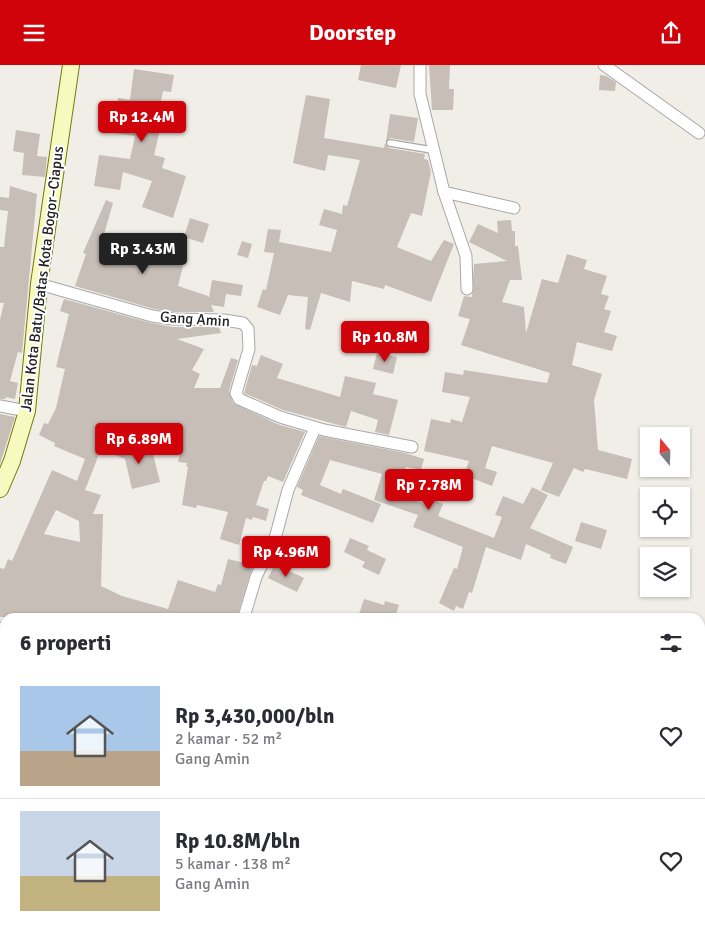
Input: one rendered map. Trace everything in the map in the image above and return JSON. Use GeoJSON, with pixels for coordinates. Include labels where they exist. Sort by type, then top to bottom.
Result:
{"type":"FeatureCollection","features":[{"type":"Feature","properties":{"kind":"main road","name":"Jalan Kota Batu/Batas Kota Bogor–Ciapus"},"geometry":{"type":"LineString","coordinates":[[0,489],[14,454],[27,411],[39,283],[70,65]]}},
{"type":"Feature","properties":{"kind":"street"},"geometry":{"type":"LineString","coordinates":[[420,65],[420,94],[432,150],[466,256],[467,289]]}},
{"type":"Feature","properties":{"kind":"street"},"geometry":{"type":"LineString","coordinates":[[604,65],[699,133]]}},
{"type":"Feature","properties":{"kind":"street"},"geometry":{"type":"LineString","coordinates":[[444,192],[514,208]]}},
{"type":"Feature","properties":{"kind":"street","name":"Gang Amin"},"geometry":{"type":"LineString","coordinates":[[39,283],[162,318],[224,320],[243,323],[248,329],[250,340],[236,393],[237,398],[280,417],[315,427],[412,447]]}},
{"type":"Feature","properties":{"kind":"street"},"geometry":{"type":"LineString","coordinates":[[0,406],[27,411]]}},
{"type":"Feature","properties":{"kind":"street"},"geometry":{"type":"LineString","coordinates":[[245,613],[256,577],[276,535],[288,490],[315,427]]}},
{"type":"Feature","properties":{"kind":"lane"},"geometry":{"type":"LineString","coordinates":[[390,143],[432,150]]}},
{"type":"Feature","properties":{"kind":"building"},"geometry":{"type":"Polygon","coordinates":[[[361,65],[401,65],[396,88],[358,80],[361,65]]]}},
{"type":"Feature","properties":{"kind":"building"},"geometry":{"type":"Polygon","coordinates":[[[429,65],[450,65],[449,89],[454,89],[453,110],[432,110],[429,65]]]}},
{"type":"Feature","properties":{"kind":"building"},"geometry":{"type":"Polygon","coordinates":[[[134,69],[174,75],[171,92],[163,91],[158,116],[163,117],[154,155],[165,158],[162,168],[186,176],[173,218],[142,207],[152,181],[123,172],[120,190],[94,186],[99,155],[130,159],[135,136],[101,131],[104,109],[116,111],[118,98],[130,100],[134,69]]]}},
{"type":"Feature","properties":{"kind":"building"},"geometry":{"type":"Polygon","coordinates":[[[600,75],[616,82],[615,91],[599,90],[600,75]]]}},
{"type":"Feature","properties":{"kind":"building"},"geometry":{"type":"Polygon","coordinates":[[[306,95],[330,99],[324,138],[384,148],[385,143],[389,148],[425,154],[424,159],[428,160],[431,172],[422,216],[411,213],[397,247],[431,261],[444,240],[454,244],[431,302],[385,285],[384,289],[352,281],[350,302],[321,293],[310,330],[305,329],[308,297],[288,295],[280,315],[257,307],[263,289],[266,290],[274,253],[264,252],[268,229],[281,230],[279,242],[331,252],[337,230],[319,225],[324,209],[342,214],[343,205],[347,206],[360,160],[328,155],[325,171],[293,163],[306,95]]]}},
{"type":"Feature","properties":{"kind":"building"},"geometry":{"type":"Polygon","coordinates":[[[390,114],[418,118],[414,142],[390,138],[386,142],[390,114]]]}},
{"type":"Feature","properties":{"kind":"building"},"geometry":{"type":"Polygon","coordinates":[[[16,130],[40,134],[37,156],[47,157],[45,177],[22,175],[24,153],[13,151],[16,130]]]}},
{"type":"Feature","properties":{"kind":"building"},"geometry":{"type":"Polygon","coordinates":[[[10,186],[37,194],[22,353],[18,352],[10,381],[18,383],[15,399],[6,397],[5,399],[0,399],[0,320],[4,303],[0,303],[0,247],[4,247],[8,211],[0,210],[0,197],[9,198],[10,186]]]}},
{"type":"Feature","properties":{"kind":"building"},"geometry":{"type":"Polygon","coordinates":[[[106,200],[113,203],[103,238],[135,251],[141,235],[161,242],[155,259],[183,266],[178,286],[208,296],[209,298],[212,280],[243,285],[241,296],[226,294],[224,307],[211,305],[214,312],[174,312],[154,309],[75,286],[86,254],[83,253],[106,200]]]}},
{"type":"Feature","properties":{"kind":"building"},"geometry":{"type":"Polygon","coordinates":[[[190,218],[209,224],[203,243],[184,237],[190,218]]]}},
{"type":"Feature","properties":{"kind":"building"},"geometry":{"type":"Polygon","coordinates":[[[511,220],[512,231],[515,231],[515,246],[518,246],[522,280],[510,280],[502,302],[524,307],[526,333],[542,279],[558,283],[567,254],[587,260],[584,269],[607,276],[601,294],[609,296],[604,309],[611,311],[604,332],[617,336],[612,351],[577,342],[572,365],[602,374],[594,400],[598,450],[632,459],[627,479],[585,469],[583,472],[574,468],[559,497],[541,490],[553,463],[492,446],[485,468],[497,472],[492,486],[464,475],[469,461],[424,451],[431,419],[450,423],[451,419],[462,422],[470,397],[442,392],[445,372],[463,375],[464,370],[547,383],[550,373],[461,345],[470,319],[458,316],[464,296],[472,297],[474,264],[507,261],[469,242],[478,224],[498,233],[497,221],[511,220]]]}},
{"type":"Feature","properties":{"kind":"building"},"geometry":{"type":"Polygon","coordinates":[[[242,241],[252,244],[248,258],[237,255],[242,241]]]}},
{"type":"Feature","properties":{"kind":"building"},"geometry":{"type":"Polygon","coordinates":[[[64,299],[151,323],[173,327],[219,327],[221,333],[177,339],[204,349],[192,370],[200,374],[194,388],[220,388],[231,358],[238,360],[229,391],[233,403],[277,424],[305,432],[283,482],[268,476],[266,481],[264,481],[256,505],[269,509],[266,521],[253,517],[252,520],[246,518],[239,545],[220,539],[228,512],[197,505],[196,508],[182,505],[188,467],[186,466],[187,463],[178,462],[180,451],[150,442],[160,482],[132,489],[125,459],[101,449],[85,490],[101,495],[93,514],[103,514],[101,586],[122,596],[168,609],[178,580],[215,592],[218,584],[221,585],[228,559],[253,565],[238,613],[0,613],[0,568],[4,569],[8,559],[12,561],[52,470],[77,481],[85,459],[54,446],[55,443],[39,435],[44,423],[48,424],[56,408],[65,369],[56,367],[69,314],[60,311],[64,299]],[[56,510],[44,534],[80,542],[79,521],[56,510]]]}},
{"type":"Feature","properties":{"kind":"building"},"geometry":{"type":"Polygon","coordinates":[[[363,328],[381,334],[376,351],[358,346],[363,328]]]}},
{"type":"Feature","properties":{"kind":"building"},"geometry":{"type":"Polygon","coordinates":[[[377,353],[397,357],[393,374],[373,369],[377,353]]]}},
{"type":"Feature","properties":{"kind":"building"},"geometry":{"type":"Polygon","coordinates":[[[261,355],[283,364],[277,378],[340,397],[345,376],[376,383],[373,394],[398,400],[389,435],[375,432],[378,420],[351,411],[346,427],[283,410],[244,393],[252,365],[257,366],[261,355]]]}},
{"type":"Feature","properties":{"kind":"building"},"geometry":{"type":"Polygon","coordinates":[[[0,414],[15,417],[0,464],[0,414]]]}},
{"type":"Feature","properties":{"kind":"building"},"geometry":{"type":"Polygon","coordinates":[[[319,436],[405,453],[424,459],[421,470],[406,467],[397,494],[425,504],[427,498],[443,504],[438,516],[494,538],[502,517],[495,515],[503,496],[523,504],[532,487],[548,495],[530,528],[573,547],[566,564],[550,558],[551,555],[526,544],[521,560],[486,547],[472,593],[469,592],[463,609],[456,606],[454,611],[439,603],[454,568],[457,569],[463,547],[413,527],[418,515],[374,500],[382,474],[330,460],[320,485],[341,494],[343,489],[381,504],[373,523],[301,495],[303,490],[297,487],[319,436]]]}},
{"type":"Feature","properties":{"kind":"building"},"geometry":{"type":"Polygon","coordinates":[[[581,522],[607,530],[601,549],[575,541],[581,522]]]}},
{"type":"Feature","properties":{"kind":"building"},"geometry":{"type":"Polygon","coordinates":[[[350,538],[369,546],[367,550],[386,559],[379,575],[362,567],[365,562],[344,552],[350,538]]]}},
{"type":"Feature","properties":{"kind":"building"},"geometry":{"type":"Polygon","coordinates":[[[275,564],[304,578],[297,592],[268,578],[275,564]]]}},
{"type":"Feature","properties":{"kind":"building"},"geometry":{"type":"Polygon","coordinates":[[[364,599],[384,605],[385,601],[399,605],[396,613],[359,613],[364,599]]]}}]}
